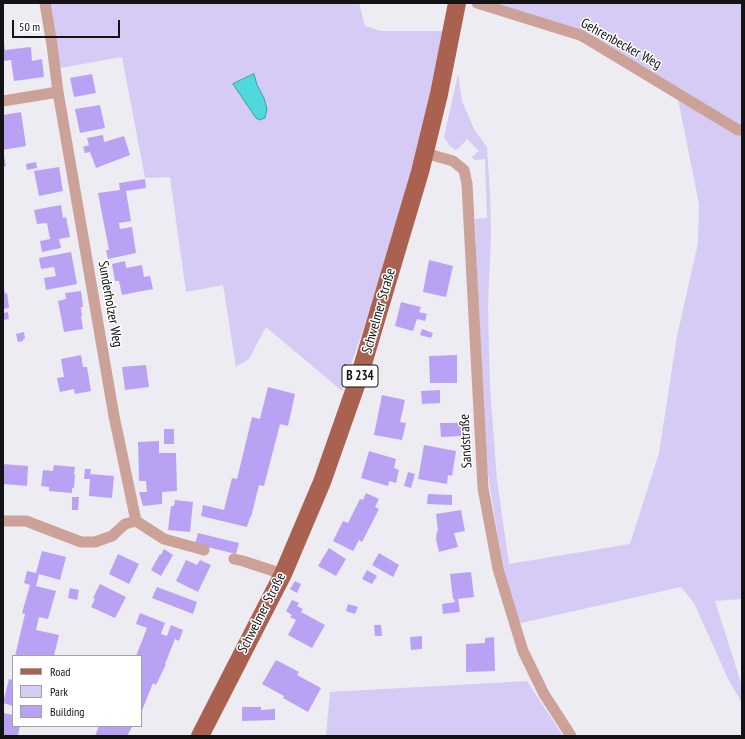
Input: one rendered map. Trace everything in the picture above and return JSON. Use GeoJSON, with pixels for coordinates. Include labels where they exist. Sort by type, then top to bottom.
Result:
{"type":"FeatureCollection","features":[{"type":"Feature","properties":{"kind":"main road","name":"Schwelmer Straße"},"geometry":{"type":"LineString","coordinates":[[200,736],[283,574],[322,482],[360,374],[425,153],[439,94],[457,3]]}},
{"type":"Feature","properties":{"kind":"street","name":"Sunderholzer Weg"},"geometry":{"type":"LineString","coordinates":[[45,3],[58,92],[114,416],[136,520]]}},
{"type":"Feature","properties":{"kind":"street","name":"Gehrenbecker Weg"},"geometry":{"type":"LineString","coordinates":[[477,3],[580,35],[738,130],[742,130]]}},
{"type":"Feature","properties":{"kind":"street"},"geometry":{"type":"LineString","coordinates":[[3,101],[58,92]]}},
{"type":"Feature","properties":{"kind":"street","name":"Sandstraße"},"geometry":{"type":"LineString","coordinates":[[425,153],[453,161],[464,170],[467,184],[483,488],[498,569],[523,650],[544,694],[571,736]]}},
{"type":"Feature","properties":{"kind":"street"},"geometry":{"type":"LineString","coordinates":[[3,521],[26,521],[81,542],[95,542],[112,536],[124,524],[136,520],[164,539],[204,550]]}},
{"type":"Feature","properties":{"kind":"street"},"geometry":{"type":"LineString","coordinates":[[234,559],[283,574]]}},
{"type":"Feature","properties":{"kind":"green space"},"geometry":{"type":"Polygon","coordinates":[[[47,3],[359,3],[365,26],[381,31],[445,31],[418,152],[388,256],[342,391],[266,327],[249,359],[236,367],[223,285],[186,292],[170,177],[145,178],[122,57],[60,68],[47,3]]]}},
{"type":"Feature","properties":{"kind":"green space"},"geometry":{"type":"Polygon","coordinates":[[[493,3],[742,3],[742,599],[715,601],[742,686],[742,703],[728,679],[694,603],[681,587],[521,623],[517,622],[504,575],[488,475],[482,410],[475,219],[487,218],[485,159],[475,160],[472,157],[479,151],[467,139],[459,148],[455,150],[449,145],[444,137],[458,74],[462,101],[475,131],[487,147],[491,232],[488,308],[490,388],[497,480],[509,564],[630,544],[659,453],[677,336],[698,243],[699,204],[676,89],[582,31],[493,3]]]}},
{"type":"Feature","properties":{"kind":"green space"},"geometry":{"type":"Polygon","coordinates":[[[527,681],[563,736],[326,736],[330,692],[527,681]]]}},
{"type":"Feature","properties":{"kind":"water"},"geometry":{"type":"Polygon","coordinates":[[[254,74],[267,109],[265,118],[259,120],[256,118],[233,84],[254,74]]]}},
{"type":"Feature","properties":{"kind":"building"},"geometry":{"type":"Polygon","coordinates":[[[3,43],[5,50],[31,47],[32,61],[42,59],[44,77],[14,81],[11,60],[3,61],[3,43]]]}},
{"type":"Feature","properties":{"kind":"building"},"geometry":{"type":"Polygon","coordinates":[[[92,74],[96,93],[74,97],[70,78],[92,74]]]}},
{"type":"Feature","properties":{"kind":"building"},"geometry":{"type":"Polygon","coordinates":[[[100,105],[105,128],[80,133],[75,109],[100,105]]]}},
{"type":"Feature","properties":{"kind":"building"},"geometry":{"type":"Polygon","coordinates":[[[21,112],[26,146],[3,150],[3,115],[21,112]]]}},
{"type":"Feature","properties":{"kind":"building"},"geometry":{"type":"Polygon","coordinates":[[[103,135],[104,142],[124,136],[130,155],[96,168],[90,152],[85,153],[83,147],[89,145],[87,138],[103,135]]]}},
{"type":"Feature","properties":{"kind":"building"},"geometry":{"type":"Polygon","coordinates":[[[3,156],[6,166],[3,167],[3,156]]]}},
{"type":"Feature","properties":{"kind":"building"},"geometry":{"type":"Polygon","coordinates":[[[36,162],[37,168],[27,170],[26,164],[36,162]]]}},
{"type":"Feature","properties":{"kind":"building"},"geometry":{"type":"Polygon","coordinates":[[[59,167],[63,191],[39,196],[34,171],[59,167]]]}},
{"type":"Feature","properties":{"kind":"building"},"geometry":{"type":"Polygon","coordinates":[[[145,179],[146,188],[126,191],[131,221],[119,223],[120,229],[132,227],[136,253],[108,259],[106,250],[109,250],[98,193],[120,190],[119,183],[145,179]]]}},
{"type":"Feature","properties":{"kind":"building"},"geometry":{"type":"Polygon","coordinates":[[[61,205],[63,218],[66,217],[70,237],[59,239],[61,248],[42,252],[40,241],[50,239],[47,223],[37,224],[34,210],[61,205]]]}},
{"type":"Feature","properties":{"kind":"building"},"geometry":{"type":"Polygon","coordinates":[[[71,252],[77,284],[46,290],[44,278],[56,276],[54,267],[41,269],[39,258],[71,252]]]}},
{"type":"Feature","properties":{"kind":"building"},"geometry":{"type":"Polygon","coordinates":[[[429,260],[453,266],[446,297],[423,292],[429,260]]]}},
{"type":"Feature","properties":{"kind":"building"},"geometry":{"type":"Polygon","coordinates":[[[125,261],[126,268],[142,265],[144,277],[150,276],[153,289],[122,295],[119,281],[115,281],[112,264],[125,261]]]}},
{"type":"Feature","properties":{"kind":"building"},"geometry":{"type":"Polygon","coordinates":[[[3,287],[5,294],[7,293],[9,308],[3,309],[3,287]]]}},
{"type":"Feature","properties":{"kind":"building"},"geometry":{"type":"Polygon","coordinates":[[[81,291],[83,307],[81,307],[81,316],[83,329],[64,332],[58,301],[66,299],[65,293],[81,291]]]}},
{"type":"Feature","properties":{"kind":"building"},"geometry":{"type":"Polygon","coordinates":[[[401,302],[421,307],[419,312],[427,314],[425,321],[417,319],[413,331],[395,326],[401,302]]]}},
{"type":"Feature","properties":{"kind":"building"},"geometry":{"type":"Polygon","coordinates":[[[8,312],[9,319],[3,320],[3,313],[8,312]]]}},
{"type":"Feature","properties":{"kind":"building"},"geometry":{"type":"Polygon","coordinates":[[[422,329],[433,333],[431,338],[420,335],[422,329]]]}},
{"type":"Feature","properties":{"kind":"building"},"geometry":{"type":"Polygon","coordinates":[[[24,332],[25,339],[18,342],[16,334],[24,332]]]}},
{"type":"Feature","properties":{"kind":"building"},"geometry":{"type":"Polygon","coordinates":[[[81,355],[83,367],[87,367],[91,391],[75,394],[74,389],[60,392],[57,378],[64,377],[61,359],[81,355]]]}},
{"type":"Feature","properties":{"kind":"building"},"geometry":{"type":"Polygon","coordinates":[[[457,355],[457,383],[430,383],[429,356],[457,355]]]}},
{"type":"Feature","properties":{"kind":"building"},"geometry":{"type":"Polygon","coordinates":[[[146,365],[149,387],[125,390],[122,367],[146,365]]]}},
{"type":"Feature","properties":{"kind":"building"},"geometry":{"type":"Polygon","coordinates":[[[268,387],[295,394],[288,426],[280,424],[264,486],[259,485],[247,527],[201,516],[203,505],[224,510],[232,478],[237,479],[252,417],[260,419],[268,387]]]}},
{"type":"Feature","properties":{"kind":"building"},"geometry":{"type":"Polygon","coordinates":[[[440,390],[440,403],[422,404],[421,391],[440,390]]]}},
{"type":"Feature","properties":{"kind":"building"},"geometry":{"type":"Polygon","coordinates":[[[382,395],[405,400],[400,422],[406,423],[402,440],[374,435],[382,395]]]}},
{"type":"Feature","properties":{"kind":"building"},"geometry":{"type":"Polygon","coordinates":[[[440,423],[463,423],[463,436],[441,437],[440,423]]]}},
{"type":"Feature","properties":{"kind":"building"},"geometry":{"type":"Polygon","coordinates":[[[164,429],[174,429],[174,444],[164,444],[164,429]]]}},
{"type":"Feature","properties":{"kind":"building"},"geometry":{"type":"Polygon","coordinates":[[[159,441],[159,453],[176,453],[177,491],[162,492],[162,504],[143,506],[139,492],[147,492],[146,481],[139,481],[138,442],[159,441]]]}},
{"type":"Feature","properties":{"kind":"building"},"geometry":{"type":"Polygon","coordinates":[[[424,445],[456,451],[452,476],[448,475],[447,484],[418,479],[424,445]]]}},
{"type":"Feature","properties":{"kind":"building"},"geometry":{"type":"Polygon","coordinates":[[[369,451],[396,459],[394,468],[399,470],[396,483],[389,481],[388,486],[361,478],[369,451]]]}},
{"type":"Feature","properties":{"kind":"building"},"geometry":{"type":"Polygon","coordinates":[[[3,464],[28,466],[27,486],[3,484],[3,464]]]}},
{"type":"Feature","properties":{"kind":"building"},"geometry":{"type":"Polygon","coordinates":[[[54,465],[75,467],[74,488],[72,488],[72,493],[49,491],[49,487],[41,486],[43,470],[53,471],[54,465]]]}},
{"type":"Feature","properties":{"kind":"building"},"geometry":{"type":"Polygon","coordinates":[[[85,469],[91,469],[90,474],[114,476],[112,498],[89,496],[90,479],[84,479],[85,469]]]}},
{"type":"Feature","properties":{"kind":"building"},"geometry":{"type":"Polygon","coordinates":[[[408,472],[415,474],[411,488],[404,486],[408,472]]]}},
{"type":"Feature","properties":{"kind":"building"},"geometry":{"type":"Polygon","coordinates":[[[366,493],[379,499],[375,507],[379,509],[362,542],[359,540],[353,551],[333,541],[343,521],[348,523],[360,499],[363,500],[366,493]]]}},
{"type":"Feature","properties":{"kind":"building"},"geometry":{"type":"Polygon","coordinates":[[[428,494],[452,495],[452,505],[427,504],[428,494]]]}},
{"type":"Feature","properties":{"kind":"building"},"geometry":{"type":"Polygon","coordinates":[[[72,497],[79,497],[78,510],[72,510],[72,497]]]}},
{"type":"Feature","properties":{"kind":"building"},"geometry":{"type":"Polygon","coordinates":[[[175,500],[193,502],[190,532],[168,530],[171,506],[174,506],[175,500]]]}},
{"type":"Feature","properties":{"kind":"building"},"geometry":{"type":"Polygon","coordinates":[[[461,510],[465,531],[454,533],[458,547],[439,552],[436,539],[438,531],[436,514],[461,510]]]}},
{"type":"Feature","properties":{"kind":"building"},"geometry":{"type":"Polygon","coordinates":[[[198,533],[239,543],[236,554],[195,544],[198,533]]]}},
{"type":"Feature","properties":{"kind":"building"},"geometry":{"type":"Polygon","coordinates":[[[329,548],[346,559],[336,576],[318,566],[329,548]]]}},
{"type":"Feature","properties":{"kind":"building"},"geometry":{"type":"Polygon","coordinates":[[[164,549],[173,555],[161,576],[151,570],[164,549]]]}},
{"type":"Feature","properties":{"kind":"building"},"geometry":{"type":"Polygon","coordinates":[[[42,551],[66,557],[60,580],[39,574],[36,586],[56,591],[48,619],[39,617],[36,630],[59,635],[54,655],[15,655],[25,614],[22,613],[30,585],[24,583],[27,571],[36,573],[42,551]]]}},
{"type":"Feature","properties":{"kind":"building"},"geometry":{"type":"Polygon","coordinates":[[[379,553],[399,565],[393,577],[372,565],[379,553]]]}},
{"type":"Feature","properties":{"kind":"building"},"geometry":{"type":"Polygon","coordinates":[[[118,554],[139,564],[129,584],[109,574],[118,554]]]}},
{"type":"Feature","properties":{"kind":"building"},"geometry":{"type":"Polygon","coordinates":[[[186,560],[197,565],[200,560],[211,565],[198,592],[176,581],[186,560]]]}},
{"type":"Feature","properties":{"kind":"building"},"geometry":{"type":"Polygon","coordinates":[[[367,570],[377,576],[372,584],[362,579],[367,570]]]}},
{"type":"Feature","properties":{"kind":"building"},"geometry":{"type":"Polygon","coordinates":[[[471,572],[474,597],[458,599],[460,612],[443,614],[442,604],[455,602],[453,599],[450,574],[471,572]]]}},
{"type":"Feature","properties":{"kind":"building"},"geometry":{"type":"Polygon","coordinates":[[[295,581],[301,584],[297,593],[290,589],[295,581]]]}},
{"type":"Feature","properties":{"kind":"building"},"geometry":{"type":"Polygon","coordinates":[[[100,584],[126,597],[115,618],[91,607],[95,599],[93,598],[100,584]]]}},
{"type":"Feature","properties":{"kind":"building"},"geometry":{"type":"Polygon","coordinates":[[[157,587],[197,602],[193,614],[152,598],[157,587]]]}},
{"type":"Feature","properties":{"kind":"building"},"geometry":{"type":"Polygon","coordinates":[[[70,588],[79,590],[77,600],[68,598],[70,588]]]}},
{"type":"Feature","properties":{"kind":"building"},"geometry":{"type":"Polygon","coordinates":[[[292,600],[299,603],[297,606],[303,609],[301,612],[325,625],[312,648],[288,635],[296,620],[290,617],[292,615],[286,611],[292,600]]]}},
{"type":"Feature","properties":{"kind":"building"},"geometry":{"type":"Polygon","coordinates":[[[348,604],[358,607],[355,614],[346,611],[348,604]]]}},
{"type":"Feature","properties":{"kind":"building"},"geometry":{"type":"Polygon","coordinates":[[[140,613],[165,623],[161,634],[167,636],[171,625],[183,630],[179,641],[175,639],[166,664],[156,685],[153,683],[142,710],[142,655],[136,655],[147,628],[136,624],[140,613]]]}},
{"type":"Feature","properties":{"kind":"building"},"geometry":{"type":"Polygon","coordinates":[[[374,625],[381,625],[382,636],[375,636],[374,625]]]}},
{"type":"Feature","properties":{"kind":"building"},"geometry":{"type":"Polygon","coordinates":[[[422,636],[422,649],[411,650],[410,637],[422,636]]]}},
{"type":"Feature","properties":{"kind":"building"},"geometry":{"type":"Polygon","coordinates":[[[494,637],[495,671],[466,672],[466,644],[485,643],[485,638],[494,637]]]}},
{"type":"Feature","properties":{"kind":"building"},"geometry":{"type":"Polygon","coordinates":[[[276,660],[299,672],[297,675],[321,688],[308,712],[262,684],[276,660]]]}},
{"type":"Feature","properties":{"kind":"building"},"geometry":{"type":"Polygon","coordinates":[[[9,679],[12,680],[12,706],[3,703],[9,679]]]}},
{"type":"Feature","properties":{"kind":"building"},"geometry":{"type":"Polygon","coordinates":[[[242,707],[261,707],[261,710],[275,709],[275,720],[242,721],[242,707]]]}},
{"type":"Feature","properties":{"kind":"building"},"geometry":{"type":"Polygon","coordinates":[[[3,713],[12,715],[12,727],[20,727],[18,735],[21,736],[3,736],[3,713]]]}},
{"type":"Feature","properties":{"kind":"building"},"geometry":{"type":"Polygon","coordinates":[[[99,727],[132,727],[127,736],[95,736],[99,727]]]}}]}
